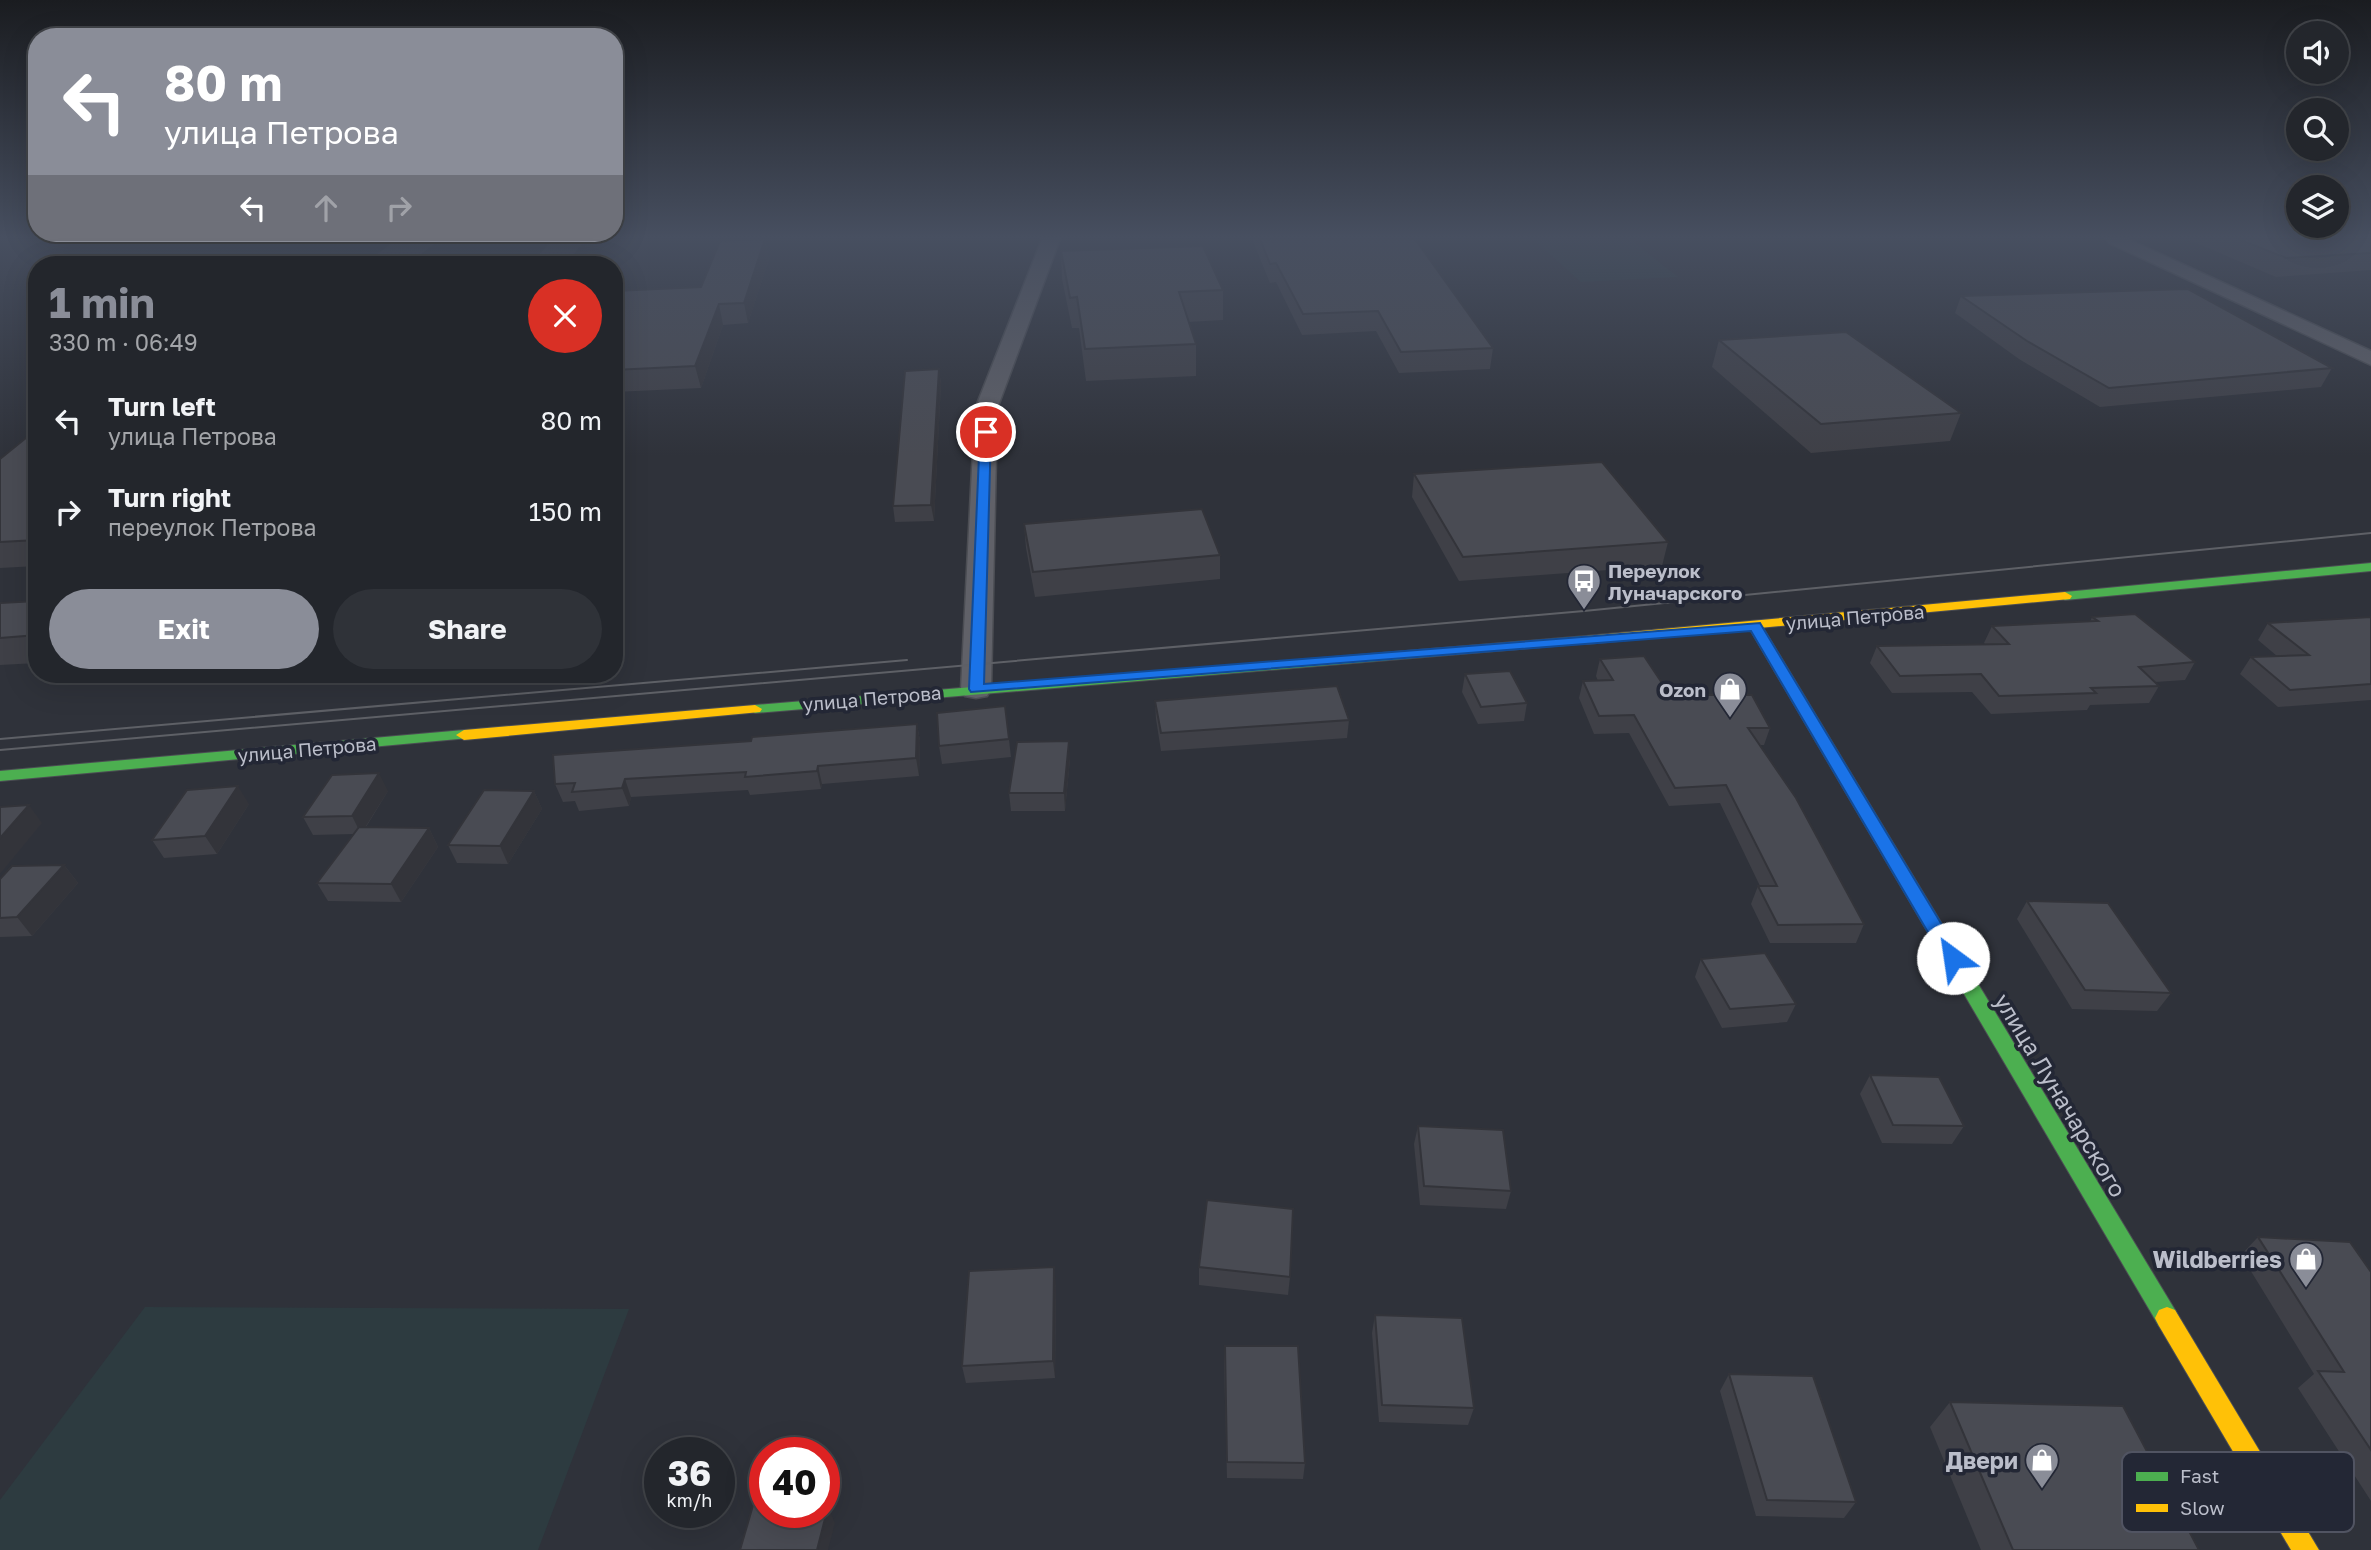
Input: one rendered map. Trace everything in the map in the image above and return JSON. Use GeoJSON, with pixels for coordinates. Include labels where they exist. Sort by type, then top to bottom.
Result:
{"type":"FeatureCollection","features":[{"type":"Feature","properties":{"kind":"street"},"geometry":{"type":"LineString","coordinates":[[976,689],[986,409],[1023,311]]}},
{"type":"Feature","properties":{"kind":"street"},"geometry":{"type":"LineString","coordinates":[[2269,311],[2371,359]]}},
{"type":"Feature","properties":{"kind":"street","name":"улица Петрова"},"geometry":{"type":"LineString","coordinates":[[0,776],[976,689],[1755,626],[2371,567]]}},
{"type":"Feature","properties":{"kind":"street","name":"улица Луначарского"},"geometry":{"type":"LineString","coordinates":[[1755,626],[2248,1452]]}},
{"type":"Feature","properties":{"kind":"street","name":"улица Луначарского"},"geometry":{"type":"LineString","coordinates":[[2295,1532],[2306,1550]]}},
{"type":"Feature","properties":{"kind":"shaded area"},"geometry":{"type":"Polygon","coordinates":[[[145,1307],[629,1309],[538,1550],[0,1550],[0,1500],[145,1307]]]}},
{"type":"Feature","properties":{"kind":"building"},"geometry":{"type":"Polygon","coordinates":[[[623,311],[716,311],[695,366],[623,370],[623,311]]]}},
{"type":"Feature","properties":{"kind":"building"},"geometry":{"type":"Polygon","coordinates":[[[1079,311],[1185,311],[1196,344],[1085,349],[1079,311]]]}},
{"type":"Feature","properties":{"kind":"building"},"geometry":{"type":"Polygon","coordinates":[[[1302,311],[1370,311],[1303,314],[1302,311]]]}},
{"type":"Feature","properties":{"kind":"building"},"geometry":{"type":"Polygon","coordinates":[[[1378,311],[1467,311],[1493,348],[1401,352],[1378,311]]]}},
{"type":"Feature","properties":{"kind":"building"},"geometry":{"type":"Polygon","coordinates":[[[1983,311],[2229,311],[2332,368],[2109,388],[2027,341],[1983,311]]]}},
{"type":"Feature","properties":{"kind":"building"},"geometry":{"type":"Polygon","coordinates":[[[1846,332],[1961,413],[1821,424],[1719,340],[1846,332]]]}},
{"type":"Feature","properties":{"kind":"building"},"geometry":{"type":"Polygon","coordinates":[[[939,369],[931,505],[893,506],[905,371],[939,369]]]}},
{"type":"Feature","properties":{"kind":"building"},"geometry":{"type":"Polygon","coordinates":[[[28,436],[28,540],[0,542],[0,459],[28,436]]]}},
{"type":"Feature","properties":{"kind":"building"},"geometry":{"type":"Polygon","coordinates":[[[1602,462],[1668,542],[1463,557],[1414,474],[1602,462]]]}},
{"type":"Feature","properties":{"kind":"building"},"geometry":{"type":"Polygon","coordinates":[[[1202,509],[1220,555],[1033,572],[1024,524],[1202,509]]]}},
{"type":"Feature","properties":{"kind":"building"},"geometry":{"type":"Polygon","coordinates":[[[28,601],[28,636],[0,638],[0,603],[28,601]]]}},
{"type":"Feature","properties":{"kind":"building"},"geometry":{"type":"Polygon","coordinates":[[[2135,614],[2195,662],[2139,667],[2159,686],[2091,688],[2096,693],[1999,696],[1981,674],[1900,676],[1877,646],[2009,644],[1992,626],[2098,621],[2092,617],[2135,614]]]}},
{"type":"Feature","properties":{"kind":"building"},"geometry":{"type":"Polygon","coordinates":[[[2371,617],[2371,684],[2290,690],[2251,657],[2309,655],[2268,623],[2371,617]]]}},
{"type":"Feature","properties":{"kind":"building"},"geometry":{"type":"Polygon","coordinates":[[[1644,656],[1670,695],[1752,695],[1770,728],[1748,728],[1796,798],[1864,924],[1778,925],[1758,886],[1777,886],[1726,785],[1675,788],[1634,715],[1599,716],[1583,681],[1613,680],[1600,659],[1644,656]]]}},
{"type":"Feature","properties":{"kind":"building"},"geometry":{"type":"Polygon","coordinates":[[[1510,671],[1527,703],[1481,707],[1465,674],[1510,671]]]}},
{"type":"Feature","properties":{"kind":"building"},"geometry":{"type":"Polygon","coordinates":[[[1337,686],[1349,720],[1161,733],[1155,701],[1337,686]]]}},
{"type":"Feature","properties":{"kind":"building"},"geometry":{"type":"Polygon","coordinates":[[[1005,706],[1009,739],[939,746],[937,713],[1005,706]]]}},
{"type":"Feature","properties":{"kind":"building"},"geometry":{"type":"Polygon","coordinates":[[[917,724],[916,758],[818,766],[817,771],[745,777],[746,772],[625,779],[622,788],[572,792],[575,783],[555,784],[553,755],[751,741],[752,737],[917,724]]]}},
{"type":"Feature","properties":{"kind":"building"},"geometry":{"type":"Polygon","coordinates":[[[1069,741],[1064,793],[1009,793],[1017,742],[1069,741]]]}},
{"type":"Feature","properties":{"kind":"building"},"geometry":{"type":"Polygon","coordinates":[[[379,773],[352,816],[303,817],[332,775],[379,773]]]}},
{"type":"Feature","properties":{"kind":"building"},"geometry":{"type":"Polygon","coordinates":[[[238,786],[205,836],[152,840],[187,790],[238,786]]]}},
{"type":"Feature","properties":{"kind":"building"},"geometry":{"type":"Polygon","coordinates":[[[484,790],[534,791],[500,846],[448,845],[484,790]]]}},
{"type":"Feature","properties":{"kind":"building"},"geometry":{"type":"Polygon","coordinates":[[[29,805],[0,838],[0,807],[29,805]]]}},
{"type":"Feature","properties":{"kind":"building"},"geometry":{"type":"Polygon","coordinates":[[[359,827],[429,828],[391,884],[317,883],[359,827]]]}},
{"type":"Feature","properties":{"kind":"building"},"geometry":{"type":"Polygon","coordinates":[[[64,865],[17,917],[0,918],[0,879],[12,866],[64,865]]]}},
{"type":"Feature","properties":{"kind":"building"},"geometry":{"type":"Polygon","coordinates":[[[2027,901],[2108,903],[2171,993],[2085,990],[2027,901]]]}},
{"type":"Feature","properties":{"kind":"building"},"geometry":{"type":"Polygon","coordinates":[[[1765,953],[1796,1004],[1730,1009],[1701,959],[1765,953]]]}},
{"type":"Feature","properties":{"kind":"building"},"geometry":{"type":"Polygon","coordinates":[[[1870,1075],[1939,1077],[1964,1126],[1893,1125],[1870,1075]]]}},
{"type":"Feature","properties":{"kind":"building"},"geometry":{"type":"Polygon","coordinates":[[[1418,1126],[1503,1130],[1511,1191],[1424,1186],[1418,1126]]]}},
{"type":"Feature","properties":{"kind":"building"},"geometry":{"type":"Polygon","coordinates":[[[1207,1200],[1293,1209],[1290,1277],[1199,1267],[1207,1200]]]}},
{"type":"Feature","properties":{"kind":"building"},"geometry":{"type":"Polygon","coordinates":[[[2258,1237],[2350,1242],[2371,1272],[2371,1450],[2318,1371],[2344,1372],[2258,1237]]]}},
{"type":"Feature","properties":{"kind":"building"},"geometry":{"type":"Polygon","coordinates":[[[1054,1267],[1053,1361],[962,1366],[969,1271],[1054,1267]]]}},
{"type":"Feature","properties":{"kind":"building"},"geometry":{"type":"Polygon","coordinates":[[[1375,1315],[1462,1318],[1474,1408],[1382,1405],[1375,1315]]]}},
{"type":"Feature","properties":{"kind":"building"},"geometry":{"type":"Polygon","coordinates":[[[1225,1346],[1298,1346],[1305,1463],[1227,1462],[1225,1346]]]}},
{"type":"Feature","properties":{"kind":"building"},"geometry":{"type":"Polygon","coordinates":[[[1729,1374],[1813,1376],[1856,1502],[1767,1500],[1729,1374]]]}},
{"type":"Feature","properties":{"kind":"building","name":"Двери"},"geometry":{"type":"Polygon","coordinates":[[[1950,1402],[2123,1406],[2147,1452],[2122,1452],[2122,1532],[2190,1532],[2199,1550],[2013,1550],[1950,1402]]]}},
{"type":"Feature","properties":{"kind":"building"},"geometry":{"type":"Polygon","coordinates":[[[749,1519],[749,1528],[823,1528],[817,1550],[740,1550],[749,1519]]]}},
{"type":"Feature","properties":{"kind":"tram line"},"geometry":{"type":"LineString","coordinates":[[0,750],[1584,611],[2371,533]]}},
{"type":"Feature","properties":{"kind":"tram line"},"geometry":{"type":"LineString","coordinates":[[0,739],[907,660]]}},
{"type":"Feature","properties":{"kind":"traffic: fast"},"geometry":{"type":"LineString","coordinates":[[2065,596],[2371,567]]}},
{"type":"Feature","properties":{"kind":"traffic: fast"},"geometry":{"type":"LineString","coordinates":[[1755,626],[2167,1318]]}},
{"type":"Feature","properties":{"kind":"traffic: fast"},"geometry":{"type":"LineString","coordinates":[[755,709],[1586,640]]}},
{"type":"Feature","properties":{"kind":"traffic: fast"},"geometry":{"type":"LineString","coordinates":[[0,776],[464,735]]}},
{"type":"Feature","properties":{"kind":"traffic: slow"},"geometry":{"type":"LineString","coordinates":[[1586,640],[2065,596]]}},
{"type":"Feature","properties":{"kind":"traffic: slow"},"geometry":{"type":"LineString","coordinates":[[464,735],[755,709]]}},
{"type":"Feature","properties":{"kind":"traffic: slow"},"geometry":{"type":"LineString","coordinates":[[2167,1318],[2247,1452]]}},
{"type":"Feature","properties":{"kind":"traffic: slow"},"geometry":{"type":"LineString","coordinates":[[2295,1532],[2306,1550]]}},
{"type":"Feature","properties":{"kind":"place","name":"Переулок Луначарского"},"geometry":{"type":"Point","coordinates":[1584,611]}},
{"type":"Feature","properties":{"kind":"place","name":"Ozon"},"geometry":{"type":"Point","coordinates":[1730,719]}},
{"type":"Feature","properties":{"kind":"place","name":"Wildberries"},"geometry":{"type":"Point","coordinates":[2306,1289]}},
{"type":"Feature","properties":{"kind":"place","name":"Двери"},"geometry":{"type":"Point","coordinates":[2042,1490]}},
{"type":"Feature","properties":{"kind":"route"},"geometry":{"type":"LineString","coordinates":[[986,432],[976,689],[1755,626],[1953,958]]}}]}
